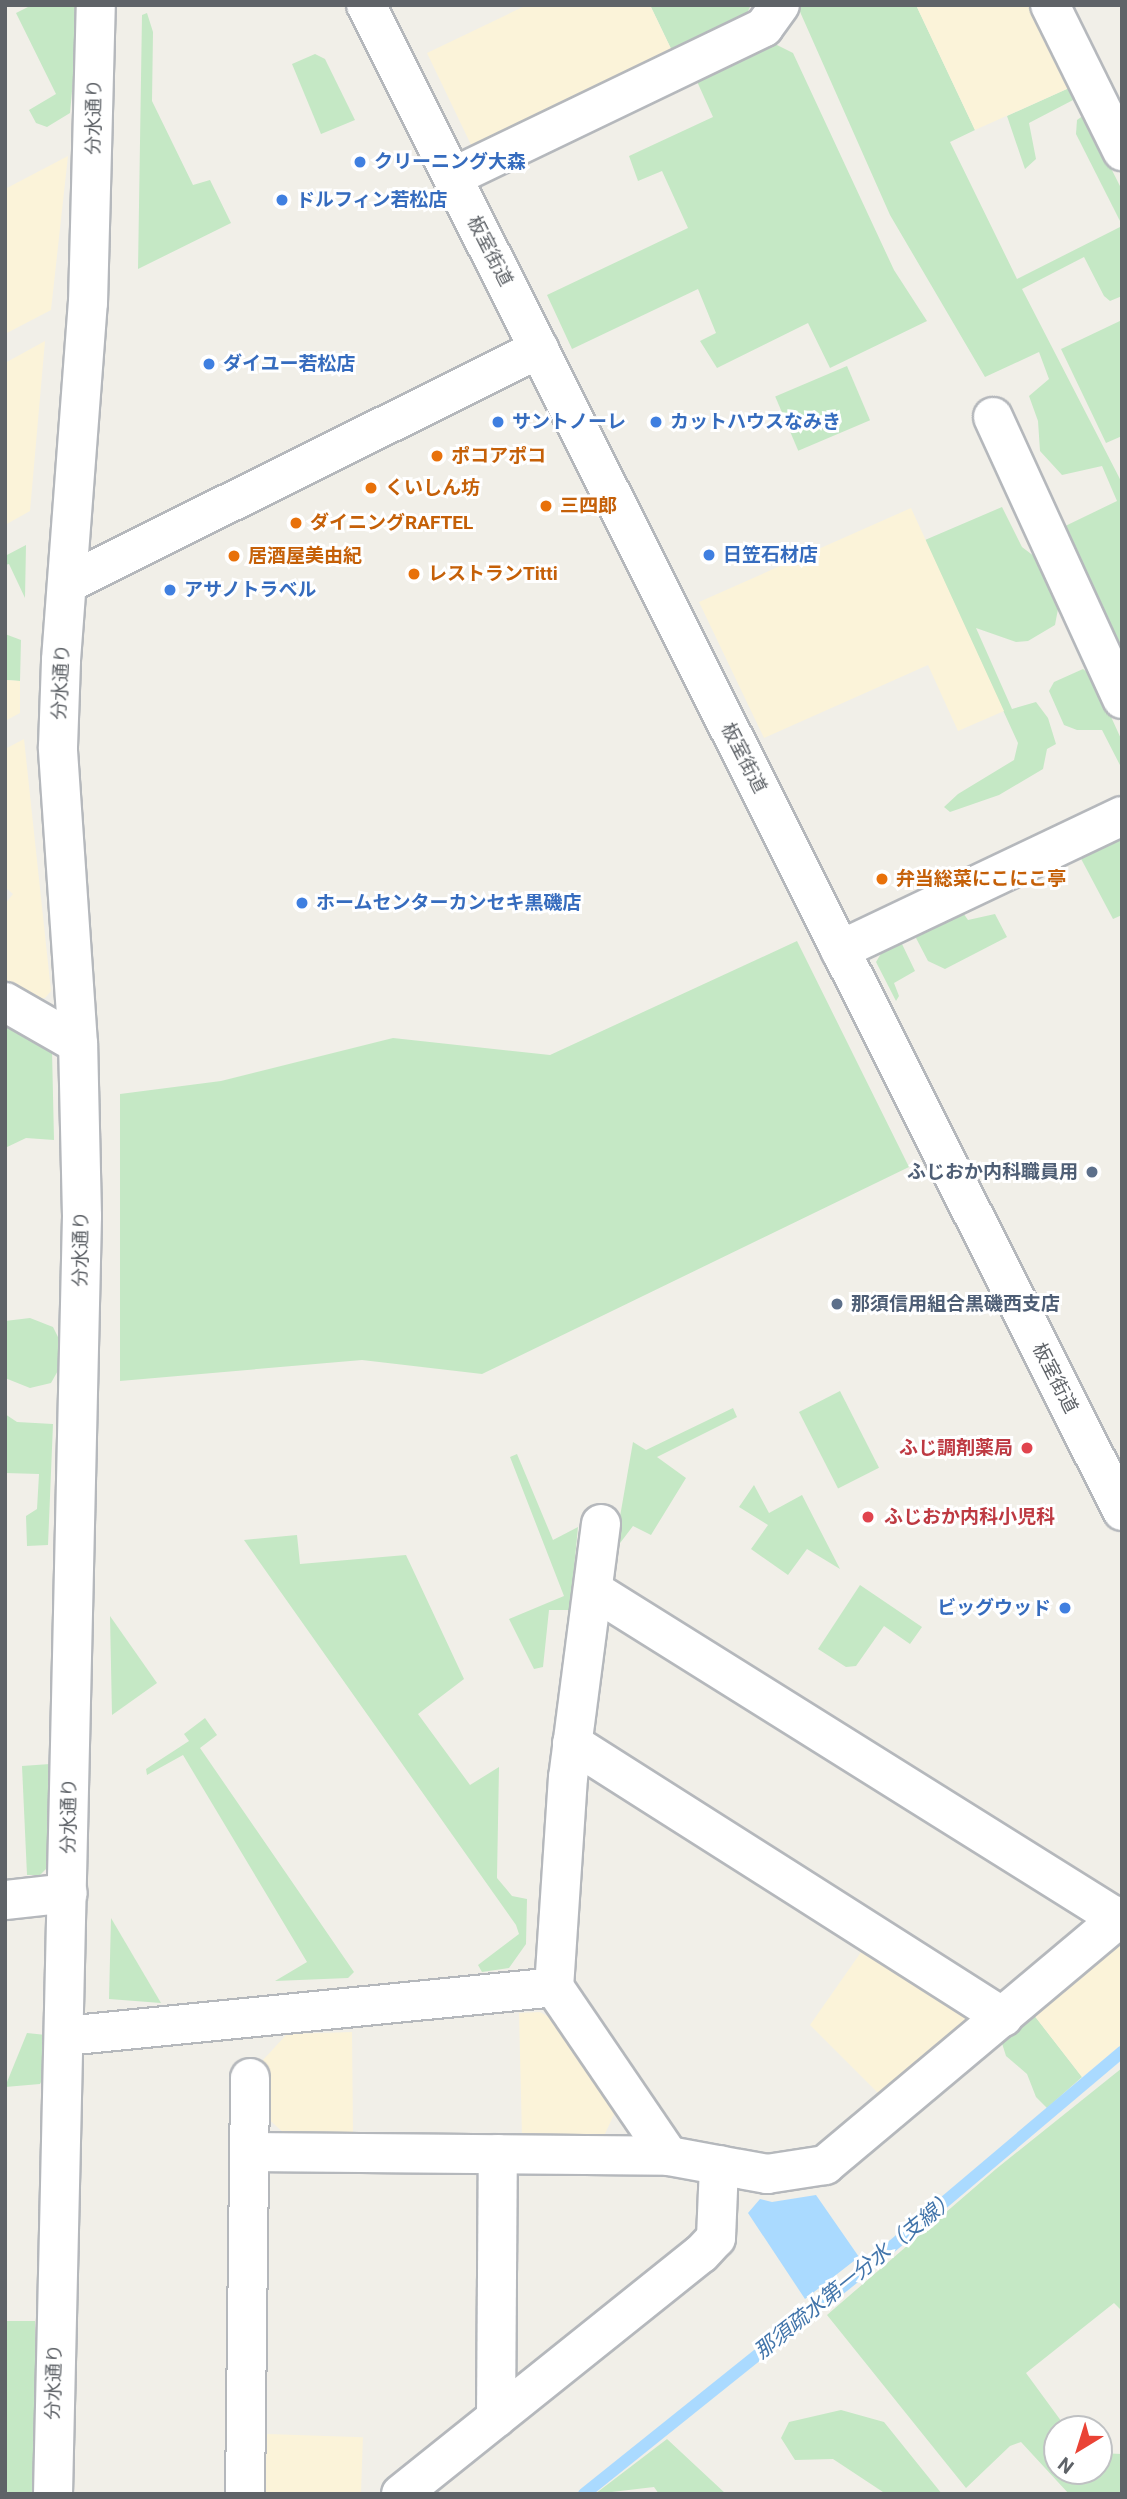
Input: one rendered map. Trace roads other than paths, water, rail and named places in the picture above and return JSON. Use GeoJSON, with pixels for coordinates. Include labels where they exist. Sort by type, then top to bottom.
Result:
{"type":"FeatureCollection","features":[{"type":"Feature","properties":{"kind":"street","name":"分水通り"},"geometry":{"type":"LineString","coordinates":[[53,2494],[82,1216],[78,1044],[58,747],[88,303],[96,5]]}},
{"type":"Feature","properties":{"kind":"street","name":"板室街道"},"geometry":{"type":"LineString","coordinates":[[366,5],[1120,1503]]}},
{"type":"Feature","properties":{"kind":"street"},"geometry":{"type":"LineString","coordinates":[[453,177],[764,27],[780,5]]}},
{"type":"Feature","properties":{"kind":"street"},"geometry":{"type":"LineString","coordinates":[[1050,5],[1122,151]]}},
{"type":"Feature","properties":{"kind":"street"},"geometry":{"type":"LineString","coordinates":[[68,583],[539,349]]}},
{"type":"Feature","properties":{"kind":"street"},"geometry":{"type":"LineString","coordinates":[[993,417],[1122,699]]}},
{"type":"Feature","properties":{"kind":"street"},"geometry":{"type":"LineString","coordinates":[[840,950],[1122,816]]}},
{"type":"Feature","properties":{"kind":"street"},"geometry":{"type":"LineString","coordinates":[[5,1002],[78,1044]]}},
{"type":"Feature","properties":{"kind":"street"},"geometry":{"type":"LineString","coordinates":[[601,1524],[572,1743],[554,1987],[669,2156]]}},
{"type":"Feature","properties":{"kind":"street"},"geometry":{"type":"LineString","coordinates":[[249,2152],[669,2156],[767,2174],[825,2165],[1120,1917],[593,1590]]}},
{"type":"Feature","properties":{"kind":"street"},"geometry":{"type":"LineString","coordinates":[[572,1743],[1003,2017]]}},
{"type":"Feature","properties":{"kind":"street"},"geometry":{"type":"LineString","coordinates":[[5,1900],[68,1893]]}},
{"type":"Feature","properties":{"kind":"street"},"geometry":{"type":"LineString","coordinates":[[65,2036],[554,1987]]}},
{"type":"Feature","properties":{"kind":"street"},"geometry":{"type":"LineString","coordinates":[[245,2494],[250,2078]]}},
{"type":"Feature","properties":{"kind":"street"},"geometry":{"type":"LineString","coordinates":[[496,2418],[498,2154]]}},
{"type":"Feature","properties":{"kind":"street"},"geometry":{"type":"LineString","coordinates":[[401,2494],[716,2238],[719,2165]]}},
{"type":"Feature","properties":{"kind":"water"},"geometry":{"type":"Polygon","coordinates":[[[816,2195],[859,2257],[805,2299],[748,2213],[760,2199],[772,2202],[816,2195]]]}},
{"type":"Feature","properties":{"kind":"waterway","name":"那須疏水第一分水（支線）"},"geometry":{"type":"LineString","coordinates":[[584,2494],[871,2264],[1122,2052]]}},
{"type":"Feature","properties":{"kind":"place","name":"クリーニング大森"},"geometry":{"type":"Point","coordinates":[360,162]}},
{"type":"Feature","properties":{"kind":"place","name":"ドルフィン若松店"},"geometry":{"type":"Point","coordinates":[282,200]}},
{"type":"Feature","properties":{"kind":"place","name":"ダイユー若松店"},"geometry":{"type":"Point","coordinates":[209,364]}},
{"type":"Feature","properties":{"kind":"place","name":"サントノーレ"},"geometry":{"type":"Point","coordinates":[498,422]}},
{"type":"Feature","properties":{"kind":"place","name":"カットハウスなみき"},"geometry":{"type":"Point","coordinates":[656,422]}},
{"type":"Feature","properties":{"kind":"place","name":"ポコアポコ"},"geometry":{"type":"Point","coordinates":[437,456]}},
{"type":"Feature","properties":{"kind":"place","name":"くいしん坊"},"geometry":{"type":"Point","coordinates":[371,488]}},
{"type":"Feature","properties":{"kind":"place","name":"三四郎"},"geometry":{"type":"Point","coordinates":[546,506]}},
{"type":"Feature","properties":{"kind":"place","name":"ダイニングRAFTEL"},"geometry":{"type":"Point","coordinates":[296,523]}},
{"type":"Feature","properties":{"kind":"place","name":"日笠石材店"},"geometry":{"type":"Point","coordinates":[709,555]}},
{"type":"Feature","properties":{"kind":"place","name":"居酒屋美由紀"},"geometry":{"type":"Point","coordinates":[234,556]}},
{"type":"Feature","properties":{"kind":"place","name":"レストランTitti"},"geometry":{"type":"Point","coordinates":[414,574]}},
{"type":"Feature","properties":{"kind":"place","name":"アサノトラベル"},"geometry":{"type":"Point","coordinates":[170,590]}},
{"type":"Feature","properties":{"kind":"place","name":"弁当総菜にこにこ亭"},"geometry":{"type":"Point","coordinates":[882,879]}},
{"type":"Feature","properties":{"kind":"place","name":"ホームセンターカンセキ黒磯店"},"geometry":{"type":"Point","coordinates":[302,903]}},
{"type":"Feature","properties":{"kind":"place","name":"ふじおか内科職員用"},"geometry":{"type":"Point","coordinates":[1092,1172]}},
{"type":"Feature","properties":{"kind":"place","name":"那須信用組合黒磯西支店"},"geometry":{"type":"Point","coordinates":[837,1304]}},
{"type":"Feature","properties":{"kind":"place","name":"ふじ調剤薬局"},"geometry":{"type":"Point","coordinates":[1027,1448]}},
{"type":"Feature","properties":{"kind":"place","name":"ふじおか内科小児科"},"geometry":{"type":"Point","coordinates":[868,1517]}},
{"type":"Feature","properties":{"kind":"place","name":"ビッグウッド"},"geometry":{"type":"Point","coordinates":[1065,1608]}}]}
